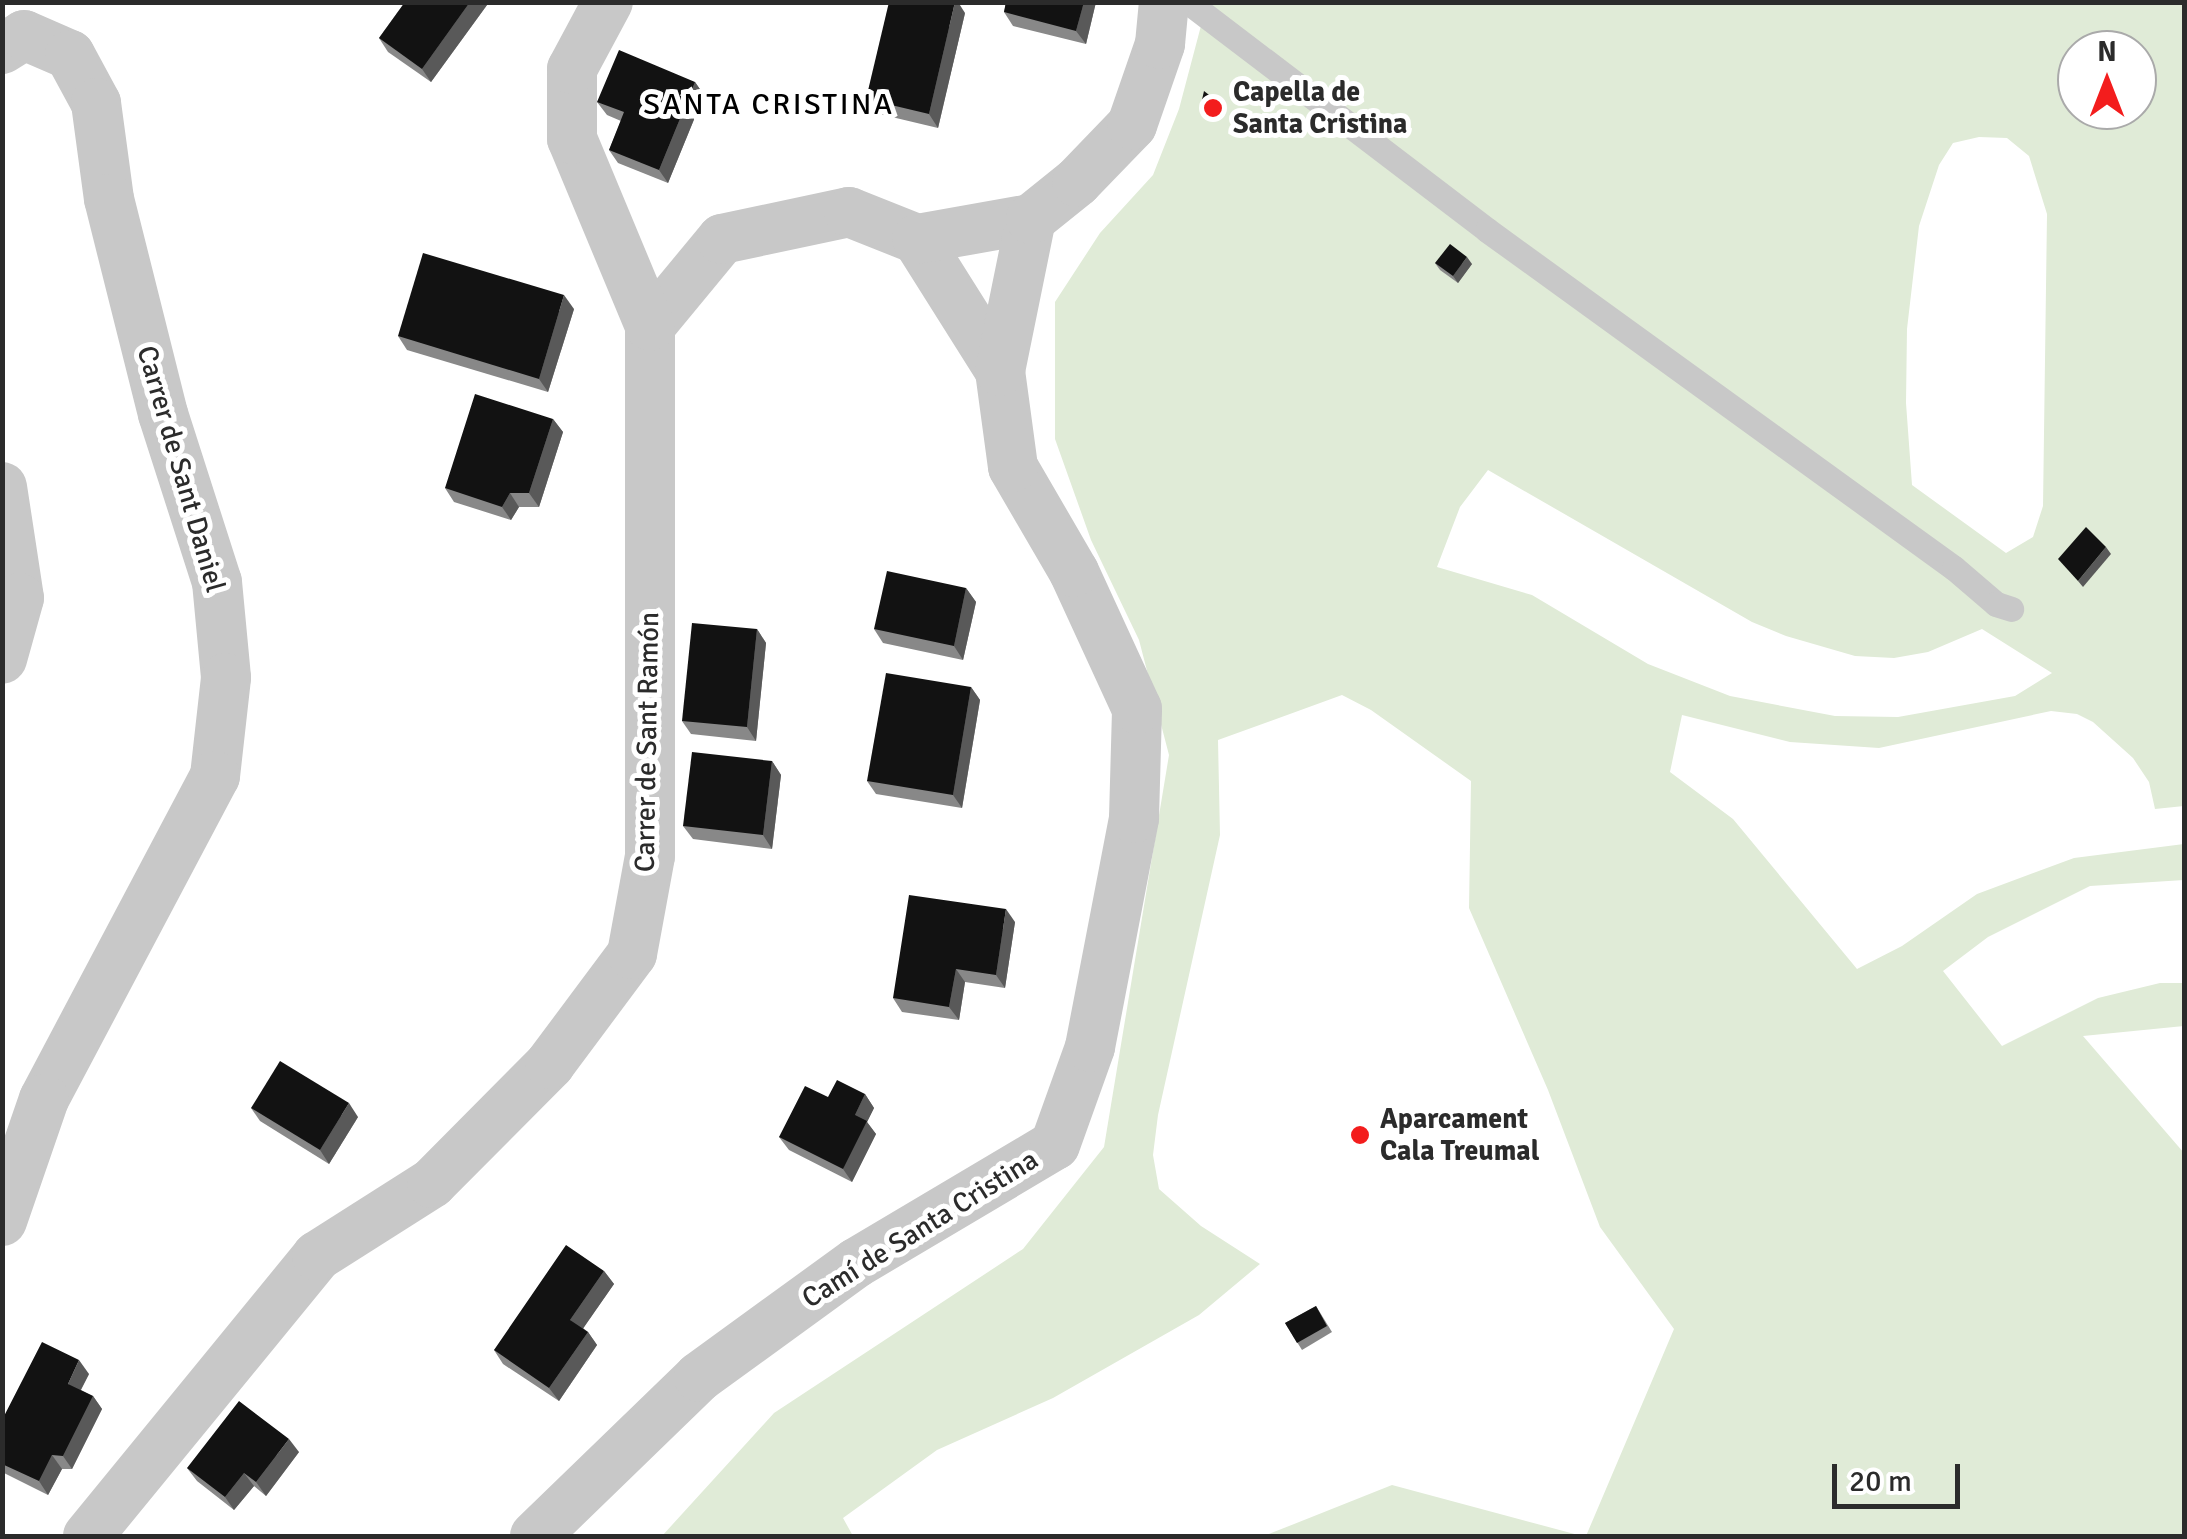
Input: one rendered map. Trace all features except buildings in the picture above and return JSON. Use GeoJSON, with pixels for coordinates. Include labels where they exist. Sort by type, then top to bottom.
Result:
{"type":"FeatureCollection","features":[{"type":"Feature","properties":{"kind":"street"},"geometry":{"type":"LineString","coordinates":[[608,2],[572,69],[572,139],[650,326],[722,239],[849,212],[917,239],[1030,219],[1077,182],[1132,125],[1160,44],[1164,2]]}},
{"type":"Feature","properties":{"kind":"street","name":"Carrer de Sant Daniel"},"geometry":{"type":"LineString","coordinates":[[2,49],[24,36],[70,55],[96,103],[110,199],[162,414],[218,582],[226,678],[215,776],[44,1099],[2,1221]]}},
{"type":"Feature","properties":{"kind":"street","name":"Camí de Santa Cristina"},"geometry":{"type":"LineString","coordinates":[[535,1536],[699,1377],[856,1263],[1056,1145],[1090,1047],[1134,818],[1138,709],[1074,572],[1013,467],[1000,371],[1030,219]]}},
{"type":"Feature","properties":{"kind":"street"},"geometry":{"type":"LineString","coordinates":[[917,239],[1000,371]]}},
{"type":"Feature","properties":{"kind":"street","name":"Carrer de Sant Ramón"},"geometry":{"type":"LineString","coordinates":[[88,1536],[317,1256],[432,1184],[550,1064],[632,954],[650,856],[650,326]]}},
{"type":"Feature","properties":{"kind":"street"},"geometry":{"type":"LineString","coordinates":[[2,487],[19,598],[2,659]]}},
{"type":"Feature","properties":{"kind":"lane"},"geometry":{"type":"LineString","coordinates":[[1188,2],[1487,230],[1954,568],[1996,604],[2010,610]]}},
{"type":"Feature","properties":{"kind":"green space"},"geometry":{"type":"Polygon","coordinates":[[[1207,3],[2184,3],[2184,806],[2155,809],[2149,782],[2133,758],[2093,722],[2077,714],[2051,711],[1879,748],[1790,742],[1682,715],[1670,772],[1733,819],[1857,969],[1902,946],[1977,894],[2074,858],[2184,844],[2184,880],[2090,886],[1988,937],[1943,971],[2002,1046],[2098,998],[2160,983],[2184,983],[2184,1026],[2083,1036],[2184,1153],[2184,1536],[1586,1536],[1674,1329],[1600,1227],[1548,1090],[1469,908],[1471,781],[1371,710],[1342,695],[1218,740],[1220,835],[1158,1115],[1153,1155],[1159,1189],[1201,1226],[1260,1264],[1199,1315],[1053,1398],[937,1450],[843,1518],[853,1536],[662,1536],[774,1413],[1023,1249],[1104,1147],[1169,755],[1139,640],[1091,540],[1055,439],[1055,302],[1100,233],[1153,175],[1179,109],[1207,3]],[[1979,137],[1953,143],[1939,165],[1919,226],[1907,329],[1906,403],[1912,485],[2006,553],[2033,537],[2043,506],[2047,214],[2029,156],[2007,138],[1979,137]],[[1488,470],[1460,507],[1437,567],[1532,595],[1648,664],[1730,696],[1835,716],[1898,717],[2015,696],[2052,673],[1982,629],[1928,652],[1894,658],[1855,656],[1786,636],[1752,622],[1488,470]]]}},
{"type":"Feature","properties":{"kind":"green space"},"geometry":{"type":"Polygon","coordinates":[[[1392,1485],[1582,1536],[1264,1536],[1392,1485]]]}},
{"type":"Feature","properties":{"kind":"place","name":"Capella de Santa Cristina"},"geometry":{"type":"Point","coordinates":[1213,108]}},
{"type":"Feature","properties":{"kind":"place","name":"Aparcament Cala Treumal"},"geometry":{"type":"Point","coordinates":[1360,1135]}},
{"type":"Feature","properties":{"kind":"district","name":"SANTA CRISTINA"},"geometry":{"type":"Point","coordinates":[769,105]}}]}
